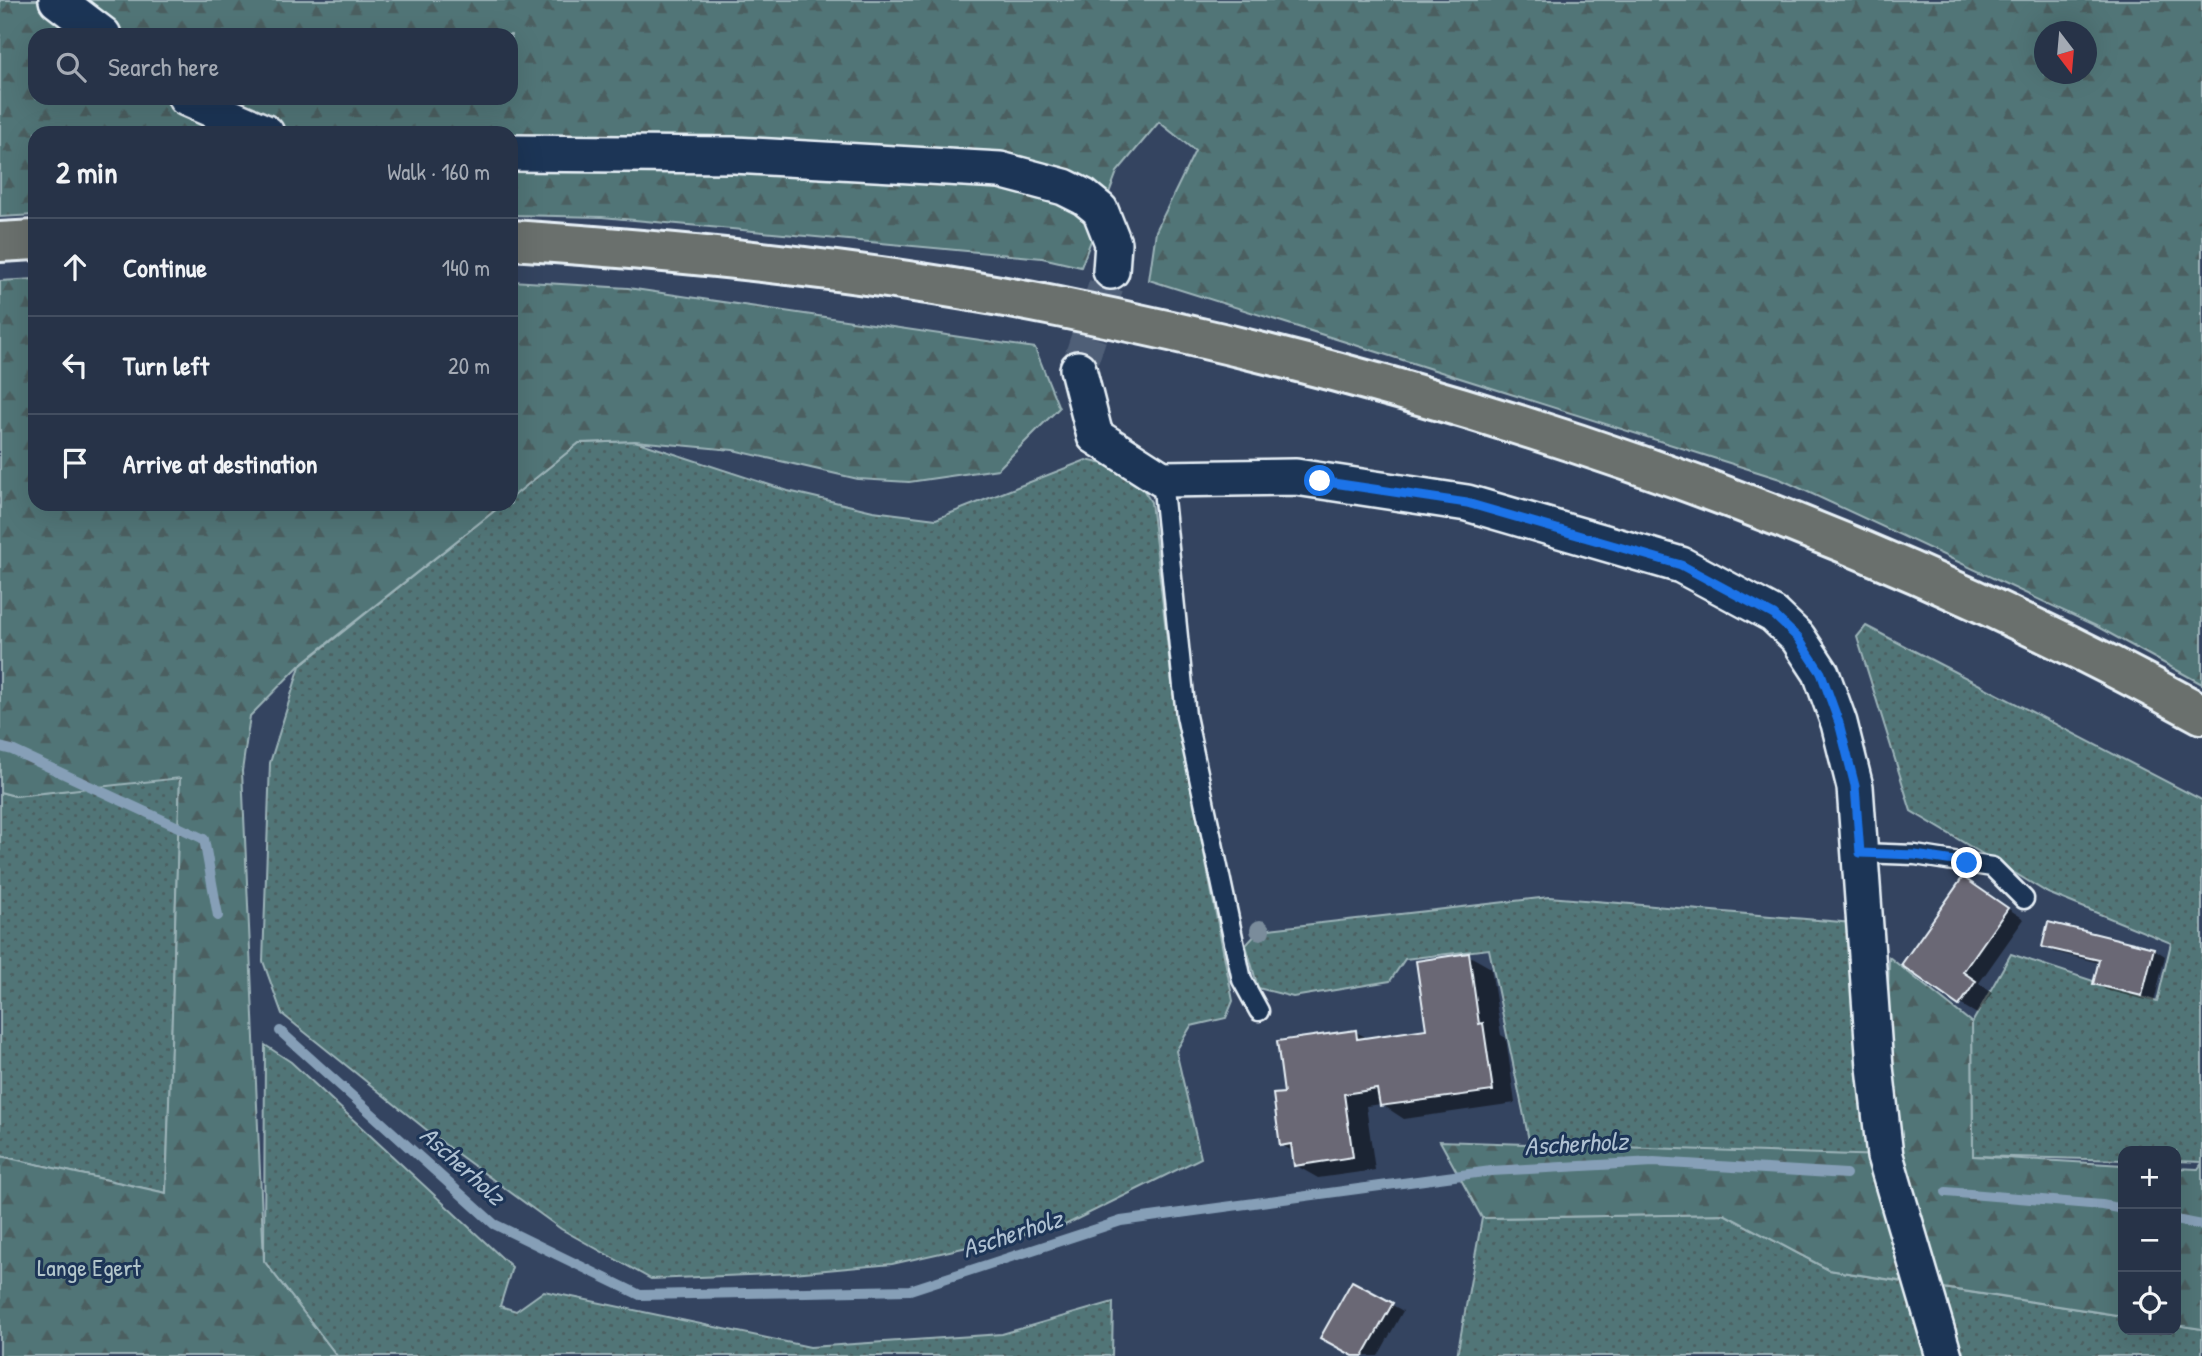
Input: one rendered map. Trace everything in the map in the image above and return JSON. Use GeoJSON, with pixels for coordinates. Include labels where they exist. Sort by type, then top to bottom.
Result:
{"type":"FeatureCollection","features":[{"type":"Feature","properties":{"kind":"main road"},"geometry":{"type":"LineString","coordinates":[[0,242],[28,240]]}},
{"type":"Feature","properties":{"kind":"main road"},"geometry":{"type":"LineString","coordinates":[[518,241],[778,264],[903,281],[1067,309],[1374,382],[1561,439],[1806,527],[2101,661],[2202,714]]}},
{"type":"Feature","properties":{"kind":"street"},"geometry":{"type":"LineString","coordinates":[[57,0],[94,28]]}},
{"type":"Feature","properties":{"kind":"street"},"geometry":{"type":"LineString","coordinates":[[202,105],[250,126]]}},
{"type":"Feature","properties":{"kind":"street"},"geometry":{"type":"LineString","coordinates":[[518,153],[734,155],[1000,170],[1036,177],[1084,197],[1100,210],[1113,243],[1111,271]]}},
{"type":"Feature","properties":{"kind":"street"},"geometry":{"type":"LineString","coordinates":[[1077,369],[1095,436],[1162,479],[1296,477],[1467,503],[1681,565],[1774,615],[1798,638],[1821,673],[1839,723],[1855,786],[1875,1067],[1885,1156],[1944,1356]]}},
{"type":"Feature","properties":{"kind":"lane"},"geometry":{"type":"LineString","coordinates":[[1162,479],[1186,716],[1242,980],[1259,1011]]}},
{"type":"Feature","properties":{"kind":"lane"},"geometry":{"type":"LineString","coordinates":[[1860,853],[1915,855],[1992,867],[2024,899]]}},
{"type":"Feature","properties":{"kind":"green space"},"geometry":{"type":"Polygon","coordinates":[[[0,0],[2202,0],[2202,684],[2096,626],[1780,479],[1149,280],[1156,231],[1195,151],[1159,122],[1117,172],[1081,267],[1042,258],[602,217],[518,215],[518,126],[28,126],[28,215],[0,217],[0,0]]]}},
{"type":"Feature","properties":{"kind":"green space","name":"Lange Egert"},"geometry":{"type":"Polygon","coordinates":[[[28,279],[28,511],[494,511],[300,665],[250,716],[242,771],[264,1261],[337,1356],[0,1356],[0,1156],[166,1193],[180,778],[15,796],[0,792],[0,281],[28,279]]]}},
{"type":"Feature","properties":{"kind":"green space"},"geometry":{"type":"Polygon","coordinates":[[[518,281],[628,288],[1035,348],[1059,408],[998,469],[909,482],[858,479],[733,450],[635,441],[579,443],[518,492],[518,281]]]}},
{"type":"Feature","properties":{"kind":"green space"},"geometry":{"type":"Polygon","coordinates":[[[635,441],[788,491],[873,511],[936,519],[1086,460],[1131,470],[1151,502],[1174,700],[1233,1001],[1226,1018],[1191,1026],[1176,1051],[1201,1158],[1065,1225],[892,1264],[793,1273],[651,1279],[561,1229],[448,1147],[282,1014],[263,961],[270,763],[300,666],[494,511],[518,511],[518,492],[579,443],[635,441]]]}},
{"type":"Feature","properties":{"kind":"green space"},"geometry":{"type":"Polygon","coordinates":[[[1866,626],[2202,800],[2202,1162],[2181,1161],[2181,1146],[2118,1146],[2118,1160],[1973,1156],[1972,1023],[2011,954],[2157,1002],[2171,943],[2048,893],[1911,811],[1857,637],[1866,626]]]}},
{"type":"Feature","properties":{"kind":"green space"},"geometry":{"type":"Polygon","coordinates":[[[180,777],[166,1193],[0,1156],[0,792],[15,796],[180,777]]]}},
{"type":"Feature","properties":{"kind":"green space"},"geometry":{"type":"Polygon","coordinates":[[[1549,897],[1853,923],[1872,1156],[1530,1145],[1489,949],[1405,959],[1390,981],[1293,997],[1258,988],[1246,945],[1260,930],[1549,897]]]}},
{"type":"Feature","properties":{"kind":"green space"},"geometry":{"type":"Polygon","coordinates":[[[1889,957],[1972,1023],[1973,1156],[2118,1165],[2118,1315],[1829,1270],[1724,1214],[1482,1218],[1440,1141],[1884,1156],[1889,957]]]}},
{"type":"Feature","properties":{"kind":"green space"},"geometry":{"type":"Polygon","coordinates":[[[265,1045],[291,1062],[512,1267],[500,1306],[516,1311],[544,1291],[810,1347],[1002,1334],[1113,1302],[1112,1356],[337,1356],[264,1261],[265,1045]]]}},
{"type":"Feature","properties":{"kind":"green space"},"geometry":{"type":"Polygon","coordinates":[[[2202,1163],[2202,1329],[2181,1326],[2181,1168],[2198,1169],[2202,1163]]]}},
{"type":"Feature","properties":{"kind":"green space"},"geometry":{"type":"Polygon","coordinates":[[[1724,1214],[1829,1270],[1903,1282],[1927,1356],[1457,1356],[1482,1218],[1724,1214]]]}},
{"type":"Feature","properties":{"kind":"green space"},"geometry":{"type":"Polygon","coordinates":[[[1936,1287],[2118,1315],[2118,1335],[2181,1335],[2181,1326],[2202,1329],[2202,1356],[1959,1356],[1936,1287]]]}},
{"type":"Feature","properties":{"kind":"building"},"geometry":{"type":"Polygon","coordinates":[[[1963,877],[2008,908],[1963,972],[1976,981],[1959,1006],[1901,965],[1963,877]]]}},
{"type":"Feature","properties":{"kind":"building"},"geometry":{"type":"Polygon","coordinates":[[[2048,922],[2154,948],[2142,996],[2093,984],[2099,960],[2042,947],[2048,922]]]}},
{"type":"Feature","properties":{"kind":"building"},"geometry":{"type":"Polygon","coordinates":[[[1469,953],[1479,1024],[1483,1023],[1493,1091],[1380,1106],[1377,1089],[1344,1094],[1353,1157],[1294,1166],[1291,1144],[1280,1146],[1273,1094],[1284,1093],[1277,1041],[1356,1030],[1357,1039],[1426,1029],[1416,961],[1469,953]]]}},
{"type":"Feature","properties":{"kind":"building"},"geometry":{"type":"Polygon","coordinates":[[[1352,1281],[1393,1303],[1363,1356],[1353,1356],[1320,1338],[1352,1281]]]}},
{"type":"Feature","properties":{"kind":"waterway","name":"Ascherholz"},"geometry":{"type":"LineString","coordinates":[[0,747],[12,750],[204,839],[218,916]]}},
{"type":"Feature","properties":{"kind":"waterway","name":"Ascherholz"},"geometry":{"type":"LineString","coordinates":[[280,1031],[494,1224],[640,1295],[910,1290],[1121,1221],[1491,1171],[1654,1162],[1846,1174]]}},
{"type":"Feature","properties":{"kind":"waterway","name":"Ascherholz"},"geometry":{"type":"LineString","coordinates":[[1946,1192],[2118,1208]]}},
{"type":"Feature","properties":{"kind":"waterway","name":"Ascherholz"},"geometry":{"type":"LineString","coordinates":[[2181,1221],[2202,1225]]}},
{"type":"Feature","properties":{"kind":"tunnel"},"geometry":{"type":"LineString","coordinates":[[1078,369],[1111,271]]}},
{"type":"Feature","properties":{"kind":"route"},"geometry":{"type":"LineString","coordinates":[[1320,481],[1467,503],[1681,565],[1774,615],[1798,638],[1821,673],[1839,723],[1855,786],[1860,853],[1915,855],[1967,863]]}}]}
